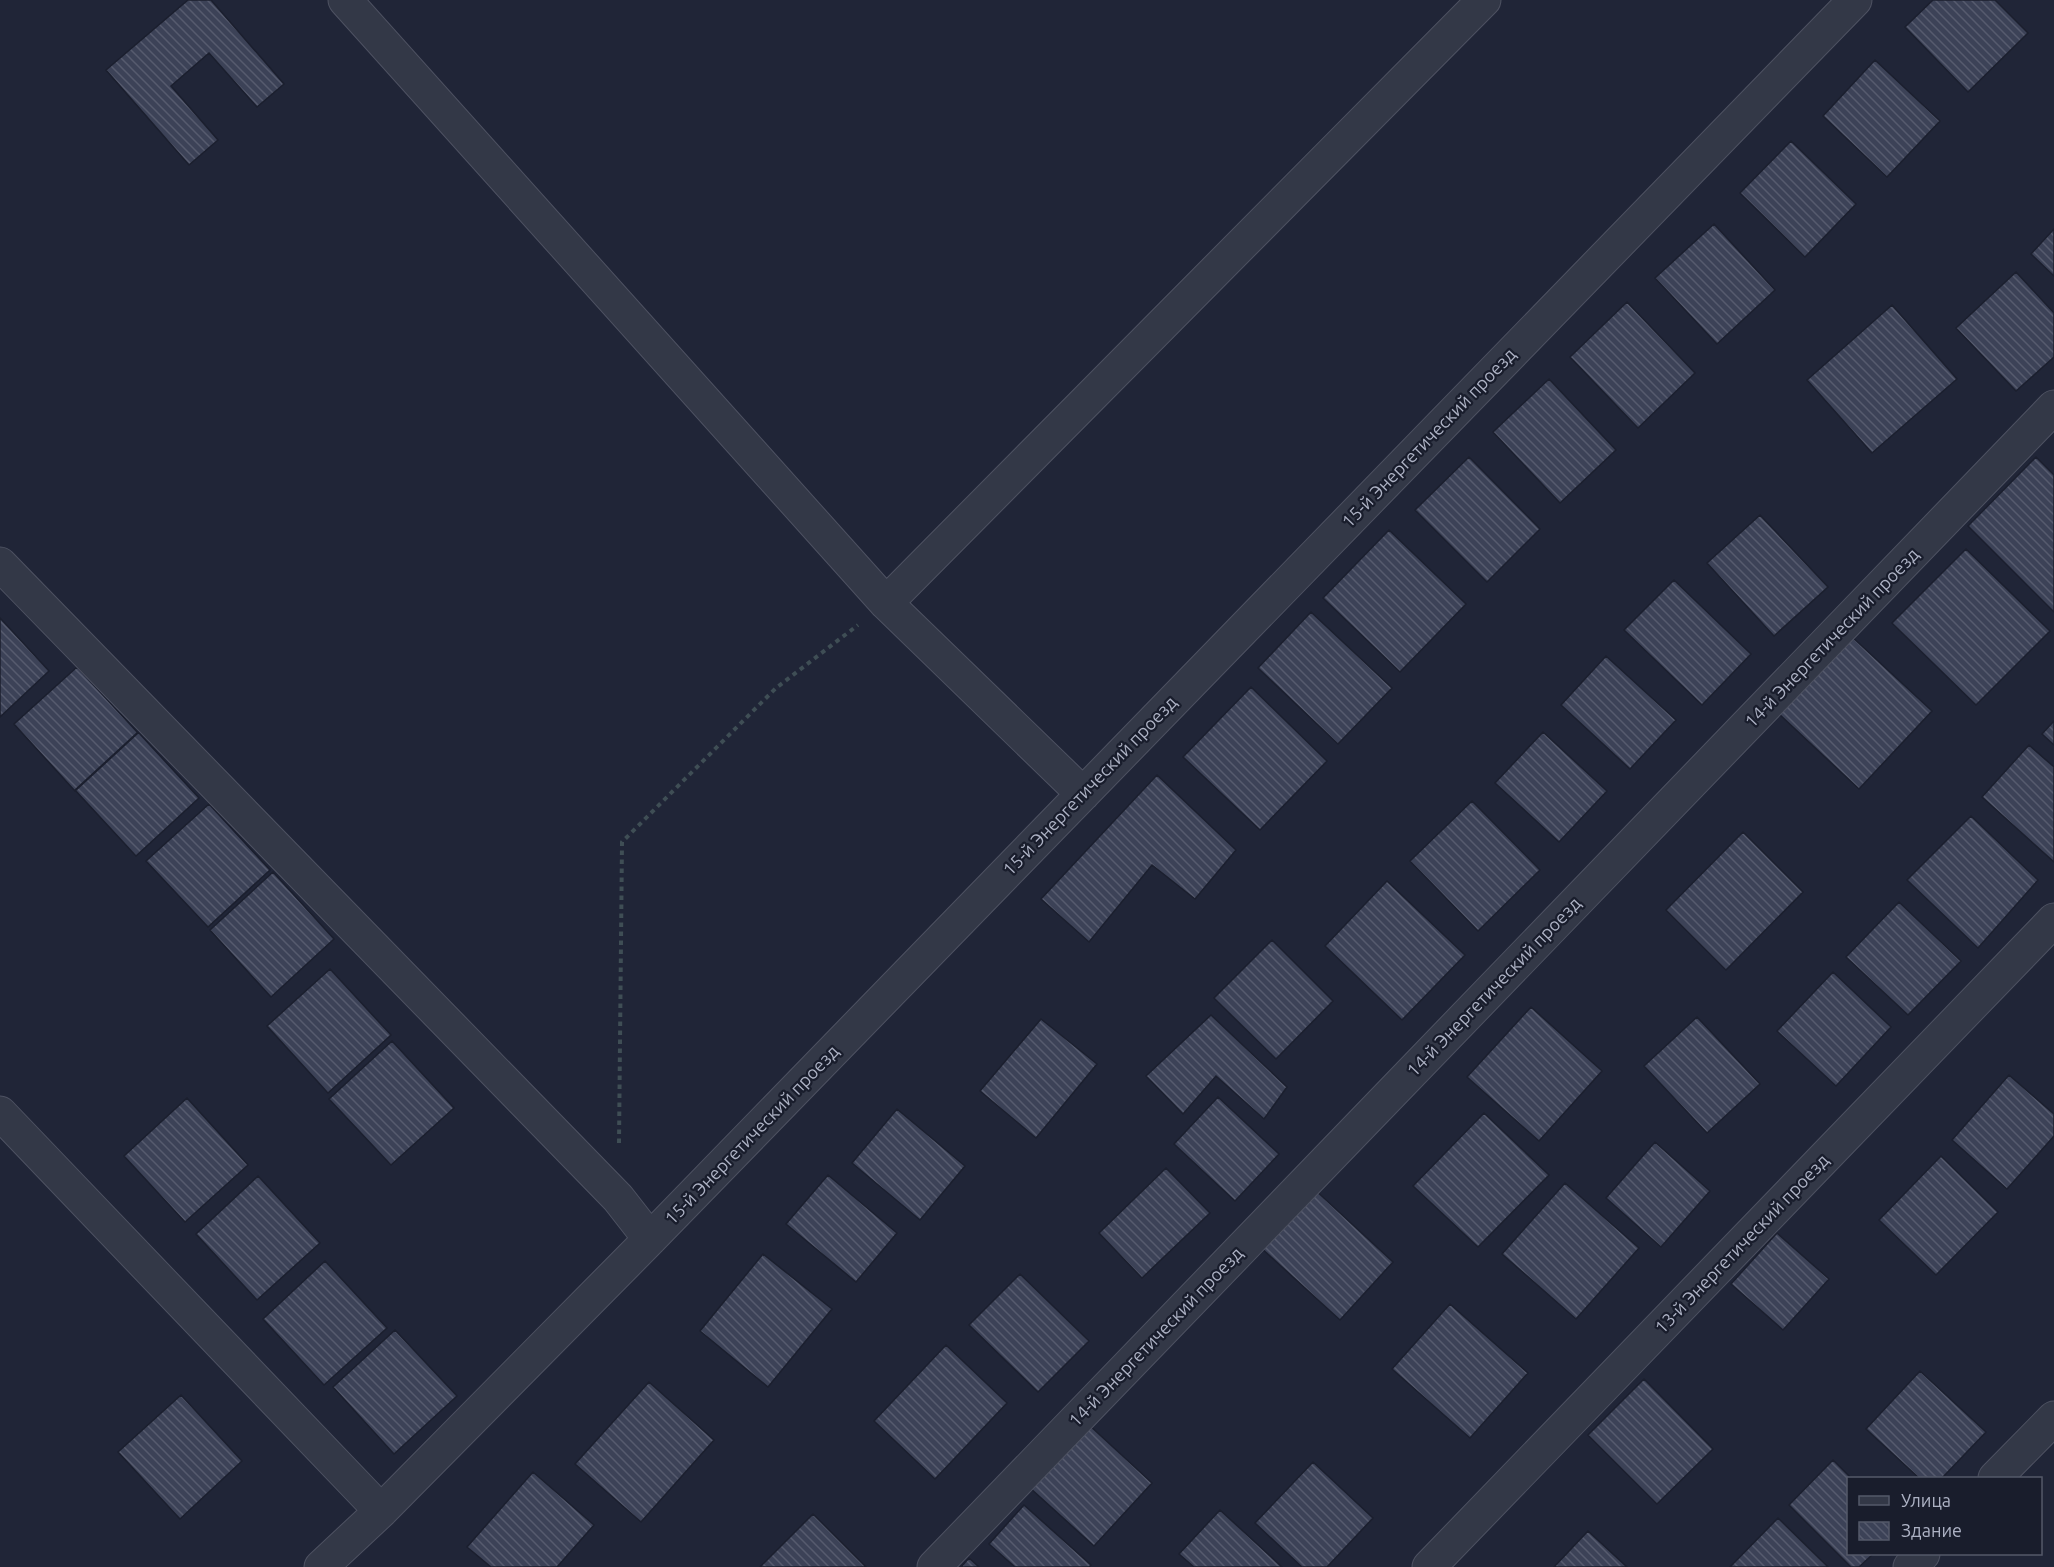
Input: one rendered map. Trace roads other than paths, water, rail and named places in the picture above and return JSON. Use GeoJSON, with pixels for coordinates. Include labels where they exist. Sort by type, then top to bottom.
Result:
{"type":"FeatureCollection","features":[{"type":"Feature","properties":{"kind":"street"},"geometry":{"type":"LineString","coordinates":[[345,0],[886,603],[1083,794]]}},
{"type":"Feature","properties":{"kind":"street"},"geometry":{"type":"LineString","coordinates":[[886,603],[1484,0]]}},
{"type":"Feature","properties":{"kind":"street","name":"15-й Энергетический проезд"},"geometry":{"type":"LineString","coordinates":[[332,1563],[1855,0]]}},
{"type":"Feature","properties":{"kind":"street","name":"14-й Энергетический проезд"},"geometry":{"type":"LineString","coordinates":[[934,1567],[2054,408]]}},
{"type":"Feature","properties":{"kind":"street"},"geometry":{"type":"LineString","coordinates":[[0,564],[618,1198],[650,1239]]}},
{"type":"Feature","properties":{"kind":"street","name":"13-й Энергетический проезд"},"geometry":{"type":"LineString","coordinates":[[1429,1567],[2054,920]]}},
{"type":"Feature","properties":{"kind":"street"},"geometry":{"type":"LineString","coordinates":[[0,1113],[381,1511]]}},
{"type":"Feature","properties":{"kind":"street"},"geometry":{"type":"LineString","coordinates":[[1997,1477],[2054,1418]]}},
{"type":"Feature","properties":{"kind":"street"},"geometry":{"type":"LineString","coordinates":[[1910,1567],[1922,1555]]}}]}
